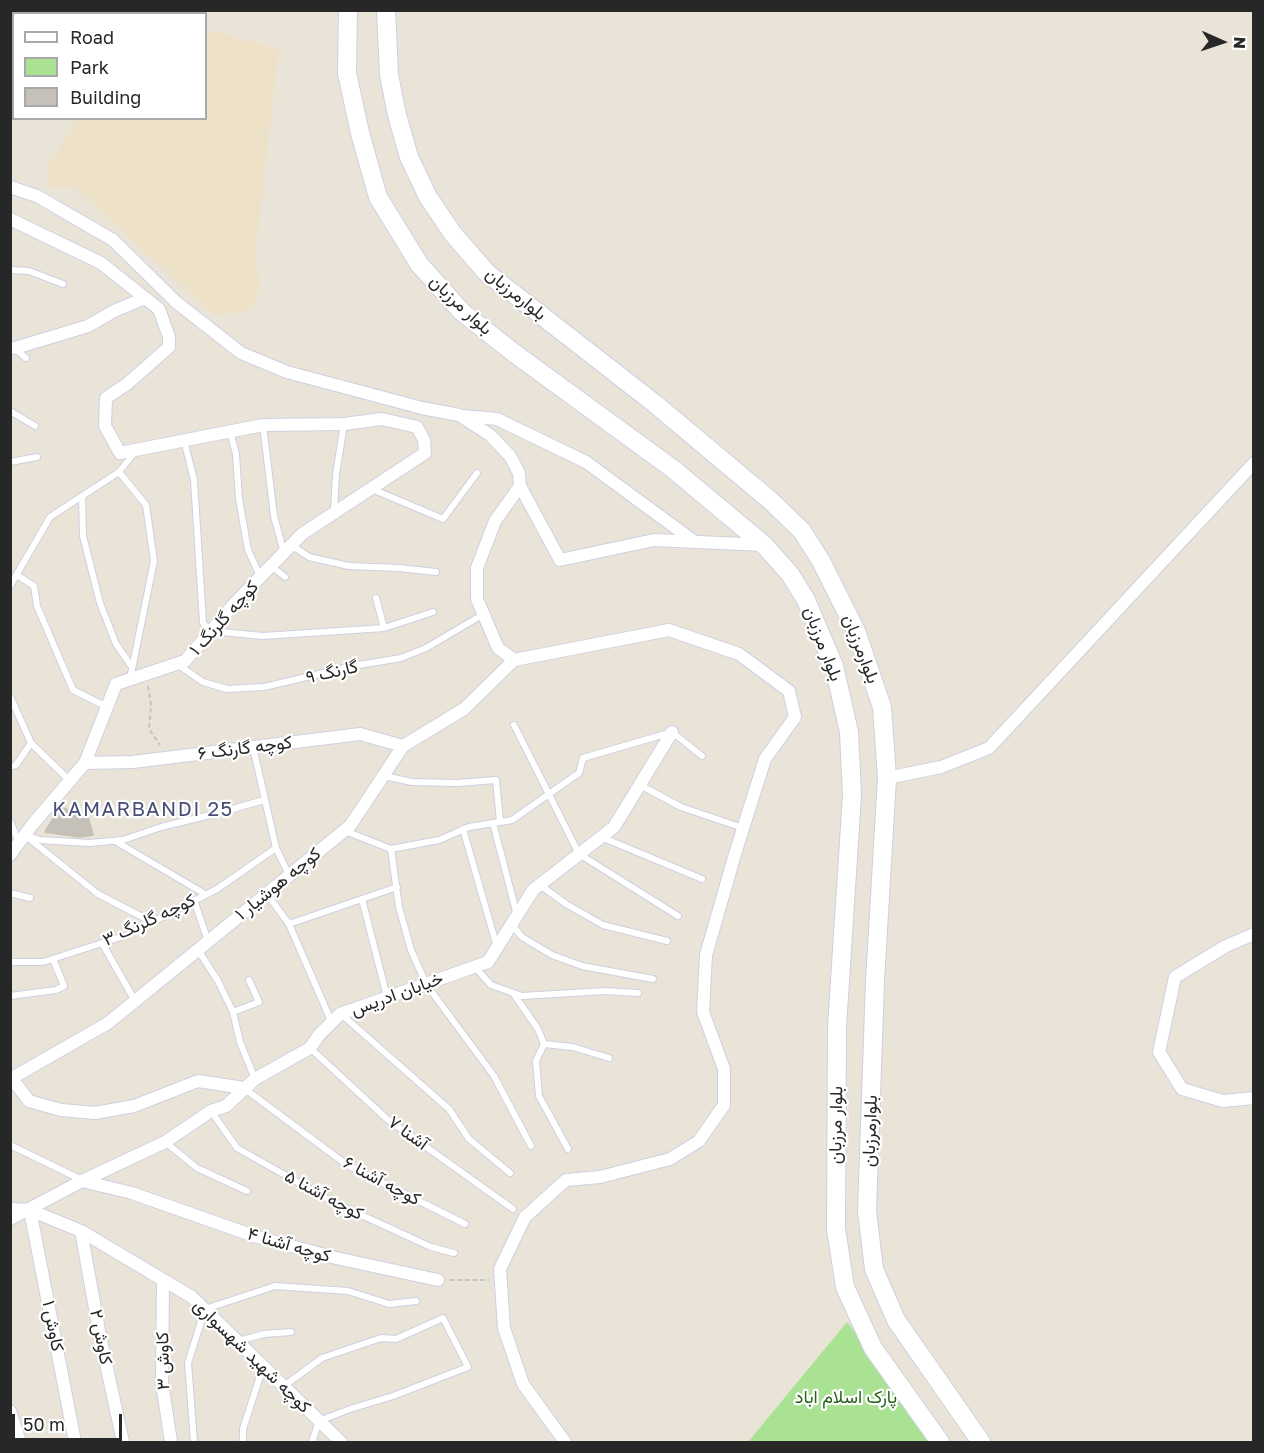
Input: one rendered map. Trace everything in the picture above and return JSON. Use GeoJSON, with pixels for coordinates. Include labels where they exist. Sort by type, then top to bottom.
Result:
{"type":"FeatureCollection","features":[{"type":"Feature","properties":{"kind":"main road","name":"بلوار مرزبان"},"geometry":{"type":"LineString","coordinates":[[348,10],[347,73],[360,133],[378,197],[419,264],[462,312],[514,353],[673,469],[764,545],[790,574],[806,600],[834,666],[849,732],[852,795],[837,1027],[836,1229],[845,1287],[873,1348],[940,1443]]}},
{"type":"Feature","properties":{"kind":"main road","name":"بلوارمرزبان"},"geometry":{"type":"LineString","coordinates":[[386,10],[388,75],[397,115],[409,157],[429,197],[447,225],[487,273],[654,403],[771,501],[802,531],[821,561],[856,631],[882,707],[887,778],[874,981],[867,1211],[874,1269],[896,1320],[981,1443]]}},
{"type":"Feature","properties":{"kind":"street"},"geometry":{"type":"LineString","coordinates":[[10,187],[37,196],[113,240],[176,302],[241,353],[287,372],[422,408],[459,416],[497,419],[586,462],[695,542]]}},
{"type":"Feature","properties":{"kind":"street"},"geometry":{"type":"LineString","coordinates":[[10,219],[101,263],[159,309],[169,337],[169,347],[127,384],[106,398],[105,426],[120,453],[264,425],[344,423]]}},
{"type":"Feature","properties":{"kind":"street"},"geometry":{"type":"LineString","coordinates":[[13,346],[88,326],[114,311],[146,298]]}},
{"type":"Feature","properties":{"kind":"street"},"geometry":{"type":"LineString","coordinates":[[459,416],[490,435],[510,456],[519,473],[520,486],[560,560],[654,540],[764,545]]}},
{"type":"Feature","properties":{"kind":"street","name":"کوچه گلرنگ ۱"},"geometry":{"type":"LineString","coordinates":[[10,855],[85,763],[117,684],[131,673],[146,674],[185,661],[302,534],[425,453],[424,440],[417,427],[382,419],[344,423]]}},
{"type":"Feature","properties":{"kind":"street"},"geometry":{"type":"LineString","coordinates":[[887,778],[941,767],[989,748],[1254,463]]}},
{"type":"Feature","properties":{"kind":"street"},"geometry":{"type":"LineString","coordinates":[[520,486],[495,521],[477,568],[477,599],[498,648],[514,660],[669,630],[739,654],[789,690],[795,717],[765,759],[706,955],[703,1012],[724,1069],[724,1105],[699,1141],[670,1159],[600,1177],[566,1180],[525,1217],[500,1269],[504,1328],[522,1384],[565,1443]]}},
{"type":"Feature","properties":{"kind":"street","name":"کوچه هوشیار ۱"},"geometry":{"type":"LineString","coordinates":[[11,1077],[108,1023],[345,831],[403,746],[464,709],[514,660]]}},
{"type":"Feature","properties":{"kind":"street","name":"خیابان ادریس"},"geometry":{"type":"LineString","coordinates":[[10,1219],[82,1181],[165,1142],[211,1112],[226,1106],[255,1079],[310,1048],[336,1018],[387,997],[488,962],[533,890],[614,827],[672,732]]}},
{"type":"Feature","properties":{"kind":"street","name":"کوچه گارنگ ۶"},"geometry":{"type":"LineString","coordinates":[[85,763],[133,762],[360,734],[403,746]]}},
{"type":"Feature","properties":{"kind":"street"},"geometry":{"type":"LineString","coordinates":[[1254,934],[1226,946],[1174,977],[1159,1052],[1182,1089],[1223,1101],[1254,1098]]}},
{"type":"Feature","properties":{"kind":"street"},"geometry":{"type":"LineString","coordinates":[[11,1077],[29,1101],[61,1110],[95,1113],[134,1106],[198,1081],[244,1088]]}},
{"type":"Feature","properties":{"kind":"street","name":"کوچه آشنا ۴"},"geometry":{"type":"LineString","coordinates":[[82,1181],[132,1193],[254,1236],[336,1258],[438,1280]]}},
{"type":"Feature","properties":{"kind":"street"},"geometry":{"type":"LineString","coordinates":[[10,1209],[30,1210]]}},
{"type":"Feature","properties":{"kind":"street","name":"کوچه شهید شهسواری"},"geometry":{"type":"LineString","coordinates":[[30,1210],[81,1231],[192,1297],[341,1443]]}},
{"type":"Feature","properties":{"kind":"street","name":"کاوش ۱"},"geometry":{"type":"LineString","coordinates":[[30,1210],[75,1443]]}},
{"type":"Feature","properties":{"kind":"street","name":"کاوش ۲"},"geometry":{"type":"LineString","coordinates":[[81,1231],[123,1443]]}},
{"type":"Feature","properties":{"kind":"street","name":"کاوش ۳"},"geometry":{"type":"LineString","coordinates":[[163,1280],[162,1383],[171,1443]]}},
{"type":"Feature","properties":{"kind":"street"},"geometry":{"type":"LineString","coordinates":[[10,1411],[20,1443]]}},
{"type":"Feature","properties":{"kind":"lane"},"geometry":{"type":"LineString","coordinates":[[10,270],[29,271],[63,284]]}},
{"type":"Feature","properties":{"kind":"lane"},"geometry":{"type":"LineString","coordinates":[[13,346],[26,358]]}},
{"type":"Feature","properties":{"kind":"lane"},"geometry":{"type":"LineString","coordinates":[[10,411],[35,426]]}},
{"type":"Feature","properties":{"kind":"lane"},"geometry":{"type":"LineString","coordinates":[[334,512],[336,474],[344,423]]}},
{"type":"Feature","properties":{"kind":"lane"},"geometry":{"type":"LineString","coordinates":[[264,425],[274,516],[287,549],[309,557],[349,566],[435,572]]}},
{"type":"Feature","properties":{"kind":"lane"},"geometry":{"type":"LineString","coordinates":[[230,431],[236,454],[239,499],[248,550],[260,577]]}},
{"type":"Feature","properties":{"kind":"lane"},"geometry":{"type":"LineString","coordinates":[[184,440],[194,480],[203,623],[211,631],[263,636],[384,628],[434,612]]}},
{"type":"Feature","properties":{"kind":"lane"},"geometry":{"type":"LineString","coordinates":[[10,586],[50,517],[119,472],[137,450]]}},
{"type":"Feature","properties":{"kind":"lane"},"geometry":{"type":"LineString","coordinates":[[10,462],[37,458]]}},
{"type":"Feature","properties":{"kind":"lane"},"geometry":{"type":"LineString","coordinates":[[119,472],[146,505],[153,561],[131,673]]}},
{"type":"Feature","properties":{"kind":"lane"},"geometry":{"type":"LineString","coordinates":[[370,488],[443,519],[477,473]]}},
{"type":"Feature","properties":{"kind":"lane"},"geometry":{"type":"LineString","coordinates":[[82,496],[83,536],[100,603],[116,644],[131,673]]}},
{"type":"Feature","properties":{"kind":"lane"},"geometry":{"type":"LineString","coordinates":[[271,566],[285,578]]}},
{"type":"Feature","properties":{"kind":"lane"},"geometry":{"type":"LineString","coordinates":[[17,575],[34,586],[37,606],[74,690],[108,707]]}},
{"type":"Feature","properties":{"kind":"lane"},"geometry":{"type":"LineString","coordinates":[[376,598],[384,628]]}},
{"type":"Feature","properties":{"kind":"lane","name":"گارنگ ۹"},"geometry":{"type":"LineString","coordinates":[[177,663],[203,682],[227,690],[264,687],[353,666],[401,658],[426,648],[482,615]]}},
{"type":"Feature","properties":{"kind":"lane"},"geometry":{"type":"LineString","coordinates":[[10,696],[31,743],[70,781]]}},
{"type":"Feature","properties":{"kind":"lane"},"geometry":{"type":"LineString","coordinates":[[514,725],[579,854],[678,916]]}},
{"type":"Feature","properties":{"kind":"lane"},"geometry":{"type":"LineString","coordinates":[[345,831],[391,849],[439,840],[463,829],[512,820],[579,772],[583,758],[672,732],[702,756]]}},
{"type":"Feature","properties":{"kind":"lane"},"geometry":{"type":"LineString","coordinates":[[10,767],[16,765],[31,743]]}},
{"type":"Feature","properties":{"kind":"lane"},"geometry":{"type":"LineString","coordinates":[[253,747],[276,848],[289,875]]}},
{"type":"Feature","properties":{"kind":"lane"},"geometry":{"type":"LineString","coordinates":[[383,776],[412,782],[457,783],[496,780],[497,822],[514,920],[522,937],[552,955],[582,966],[653,979]]}},
{"type":"Feature","properties":{"kind":"lane"},"geometry":{"type":"LineString","coordinates":[[640,785],[681,807],[743,828]]}},
{"type":"Feature","properties":{"kind":"lane"},"geometry":{"type":"LineString","coordinates":[[22,839],[79,842],[123,840],[161,827],[222,813],[264,800]]}},
{"type":"Feature","properties":{"kind":"lane"},"geometry":{"type":"LineString","coordinates":[[10,821],[22,839],[98,894],[152,922]]}},
{"type":"Feature","properties":{"kind":"lane"},"geometry":{"type":"LineString","coordinates":[[463,829],[497,947]]}},
{"type":"Feature","properties":{"kind":"lane"},"geometry":{"type":"LineString","coordinates":[[600,837],[702,879]]}},
{"type":"Feature","properties":{"kind":"lane"},"geometry":{"type":"LineString","coordinates":[[115,841],[205,894]]}},
{"type":"Feature","properties":{"kind":"lane","name":"کوچه گلرنگ ۳"},"geometry":{"type":"LineString","coordinates":[[10,962],[43,963],[127,934],[205,894],[276,848]]}},
{"type":"Feature","properties":{"kind":"lane"},"geometry":{"type":"LineString","coordinates":[[391,849],[399,907],[411,950],[426,984],[494,1076],[531,1146]]}},
{"type":"Feature","properties":{"kind":"lane"},"geometry":{"type":"LineString","coordinates":[[539,885],[566,904],[603,925],[667,941]]}},
{"type":"Feature","properties":{"kind":"lane"},"geometry":{"type":"LineString","coordinates":[[289,924],[397,887]]}},
{"type":"Feature","properties":{"kind":"lane"},"geometry":{"type":"LineString","coordinates":[[10,893],[30,898]]}},
{"type":"Feature","properties":{"kind":"lane"},"geometry":{"type":"LineString","coordinates":[[266,894],[289,924],[336,1018],[449,1109],[469,1139],[510,1173]]}},
{"type":"Feature","properties":{"kind":"lane"},"geometry":{"type":"LineString","coordinates":[[362,899],[387,997]]}},
{"type":"Feature","properties":{"kind":"lane"},"geometry":{"type":"LineString","coordinates":[[194,900],[203,946],[233,1012],[240,1042],[255,1079]]}},
{"type":"Feature","properties":{"kind":"lane"},"geometry":{"type":"LineString","coordinates":[[102,943],[135,1001]]}},
{"type":"Feature","properties":{"kind":"lane"},"geometry":{"type":"LineString","coordinates":[[10,996],[56,990],[64,986],[53,959]]}},
{"type":"Feature","properties":{"kind":"lane"},"geometry":{"type":"LineString","coordinates":[[475,966],[491,985],[522,996],[606,991],[638,993]]}},
{"type":"Feature","properties":{"kind":"lane"},"geometry":{"type":"LineString","coordinates":[[233,1012],[259,1002],[249,980]]}},
{"type":"Feature","properties":{"kind":"lane"},"geometry":{"type":"LineString","coordinates":[[513,993],[538,1029],[544,1044],[536,1061],[539,1096],[568,1149]]}},
{"type":"Feature","properties":{"kind":"lane"},"geometry":{"type":"LineString","coordinates":[[544,1044],[573,1047],[609,1058]]}},
{"type":"Feature","properties":{"kind":"lane","name":"آشنا ۷"},"geometry":{"type":"LineString","coordinates":[[310,1048],[387,1119],[513,1209]]}},
{"type":"Feature","properties":{"kind":"lane","name":"کوچه آشنا ۶"},"geometry":{"type":"LineString","coordinates":[[244,1088],[347,1166],[465,1224]]}},
{"type":"Feature","properties":{"kind":"lane","name":"کوچه آشنا ۵"},"geometry":{"type":"LineString","coordinates":[[211,1112],[237,1148],[331,1201],[431,1247],[454,1253]]}},
{"type":"Feature","properties":{"kind":"lane"},"geometry":{"type":"LineString","coordinates":[[165,1142],[197,1168],[247,1191]]}},
{"type":"Feature","properties":{"kind":"lane"},"geometry":{"type":"LineString","coordinates":[[10,1145],[82,1181]]}},
{"type":"Feature","properties":{"kind":"lane"},"geometry":{"type":"LineString","coordinates":[[194,1443],[188,1363],[205,1309],[275,1286],[348,1291],[389,1304],[416,1301]]}},
{"type":"Feature","properties":{"kind":"lane"},"geometry":{"type":"LineString","coordinates":[[284,1386],[322,1358],[381,1338],[396,1339],[443,1318],[468,1367],[319,1421],[312,1443]]}},
{"type":"Feature","properties":{"kind":"lane"},"geometry":{"type":"LineString","coordinates":[[237,1341],[264,1334],[291,1332]]}},
{"type":"Feature","properties":{"kind":"lane"},"geometry":{"type":"LineString","coordinates":[[243,1443],[243,1429],[263,1366]]}},
{"type":"Feature","properties":{"kind":"path"},"geometry":{"type":"LineString","coordinates":[[146,674],[151,705],[149,729],[169,758]]}},
{"type":"Feature","properties":{"kind":"path"},"geometry":{"type":"LineString","coordinates":[[438,1280],[501,1280]]}},
{"type":"Feature","properties":{"kind":"shaded area"},"geometry":{"type":"Polygon","coordinates":[[[207,30],[279,49],[255,255],[260,287],[251,310],[215,316],[75,188],[49,187],[49,164],[77,120],[207,120],[207,30]]]}},
{"type":"Feature","properties":{"kind":"green space","name":"پارک اسلام اباد"},"geometry":{"type":"Polygon","coordinates":[[[847,1322],[938,1442],[748,1442],[847,1322]]]}},
{"type":"Feature","properties":{"kind":"building"},"geometry":{"type":"Polygon","coordinates":[[[60,807],[88,817],[93,835],[79,837],[45,832],[60,807]]]}},
{"type":"Feature","properties":{"kind":"district","name":"KAMARBANDI 25"},"geometry":{"type":"Point","coordinates":[143,810]}}]}
